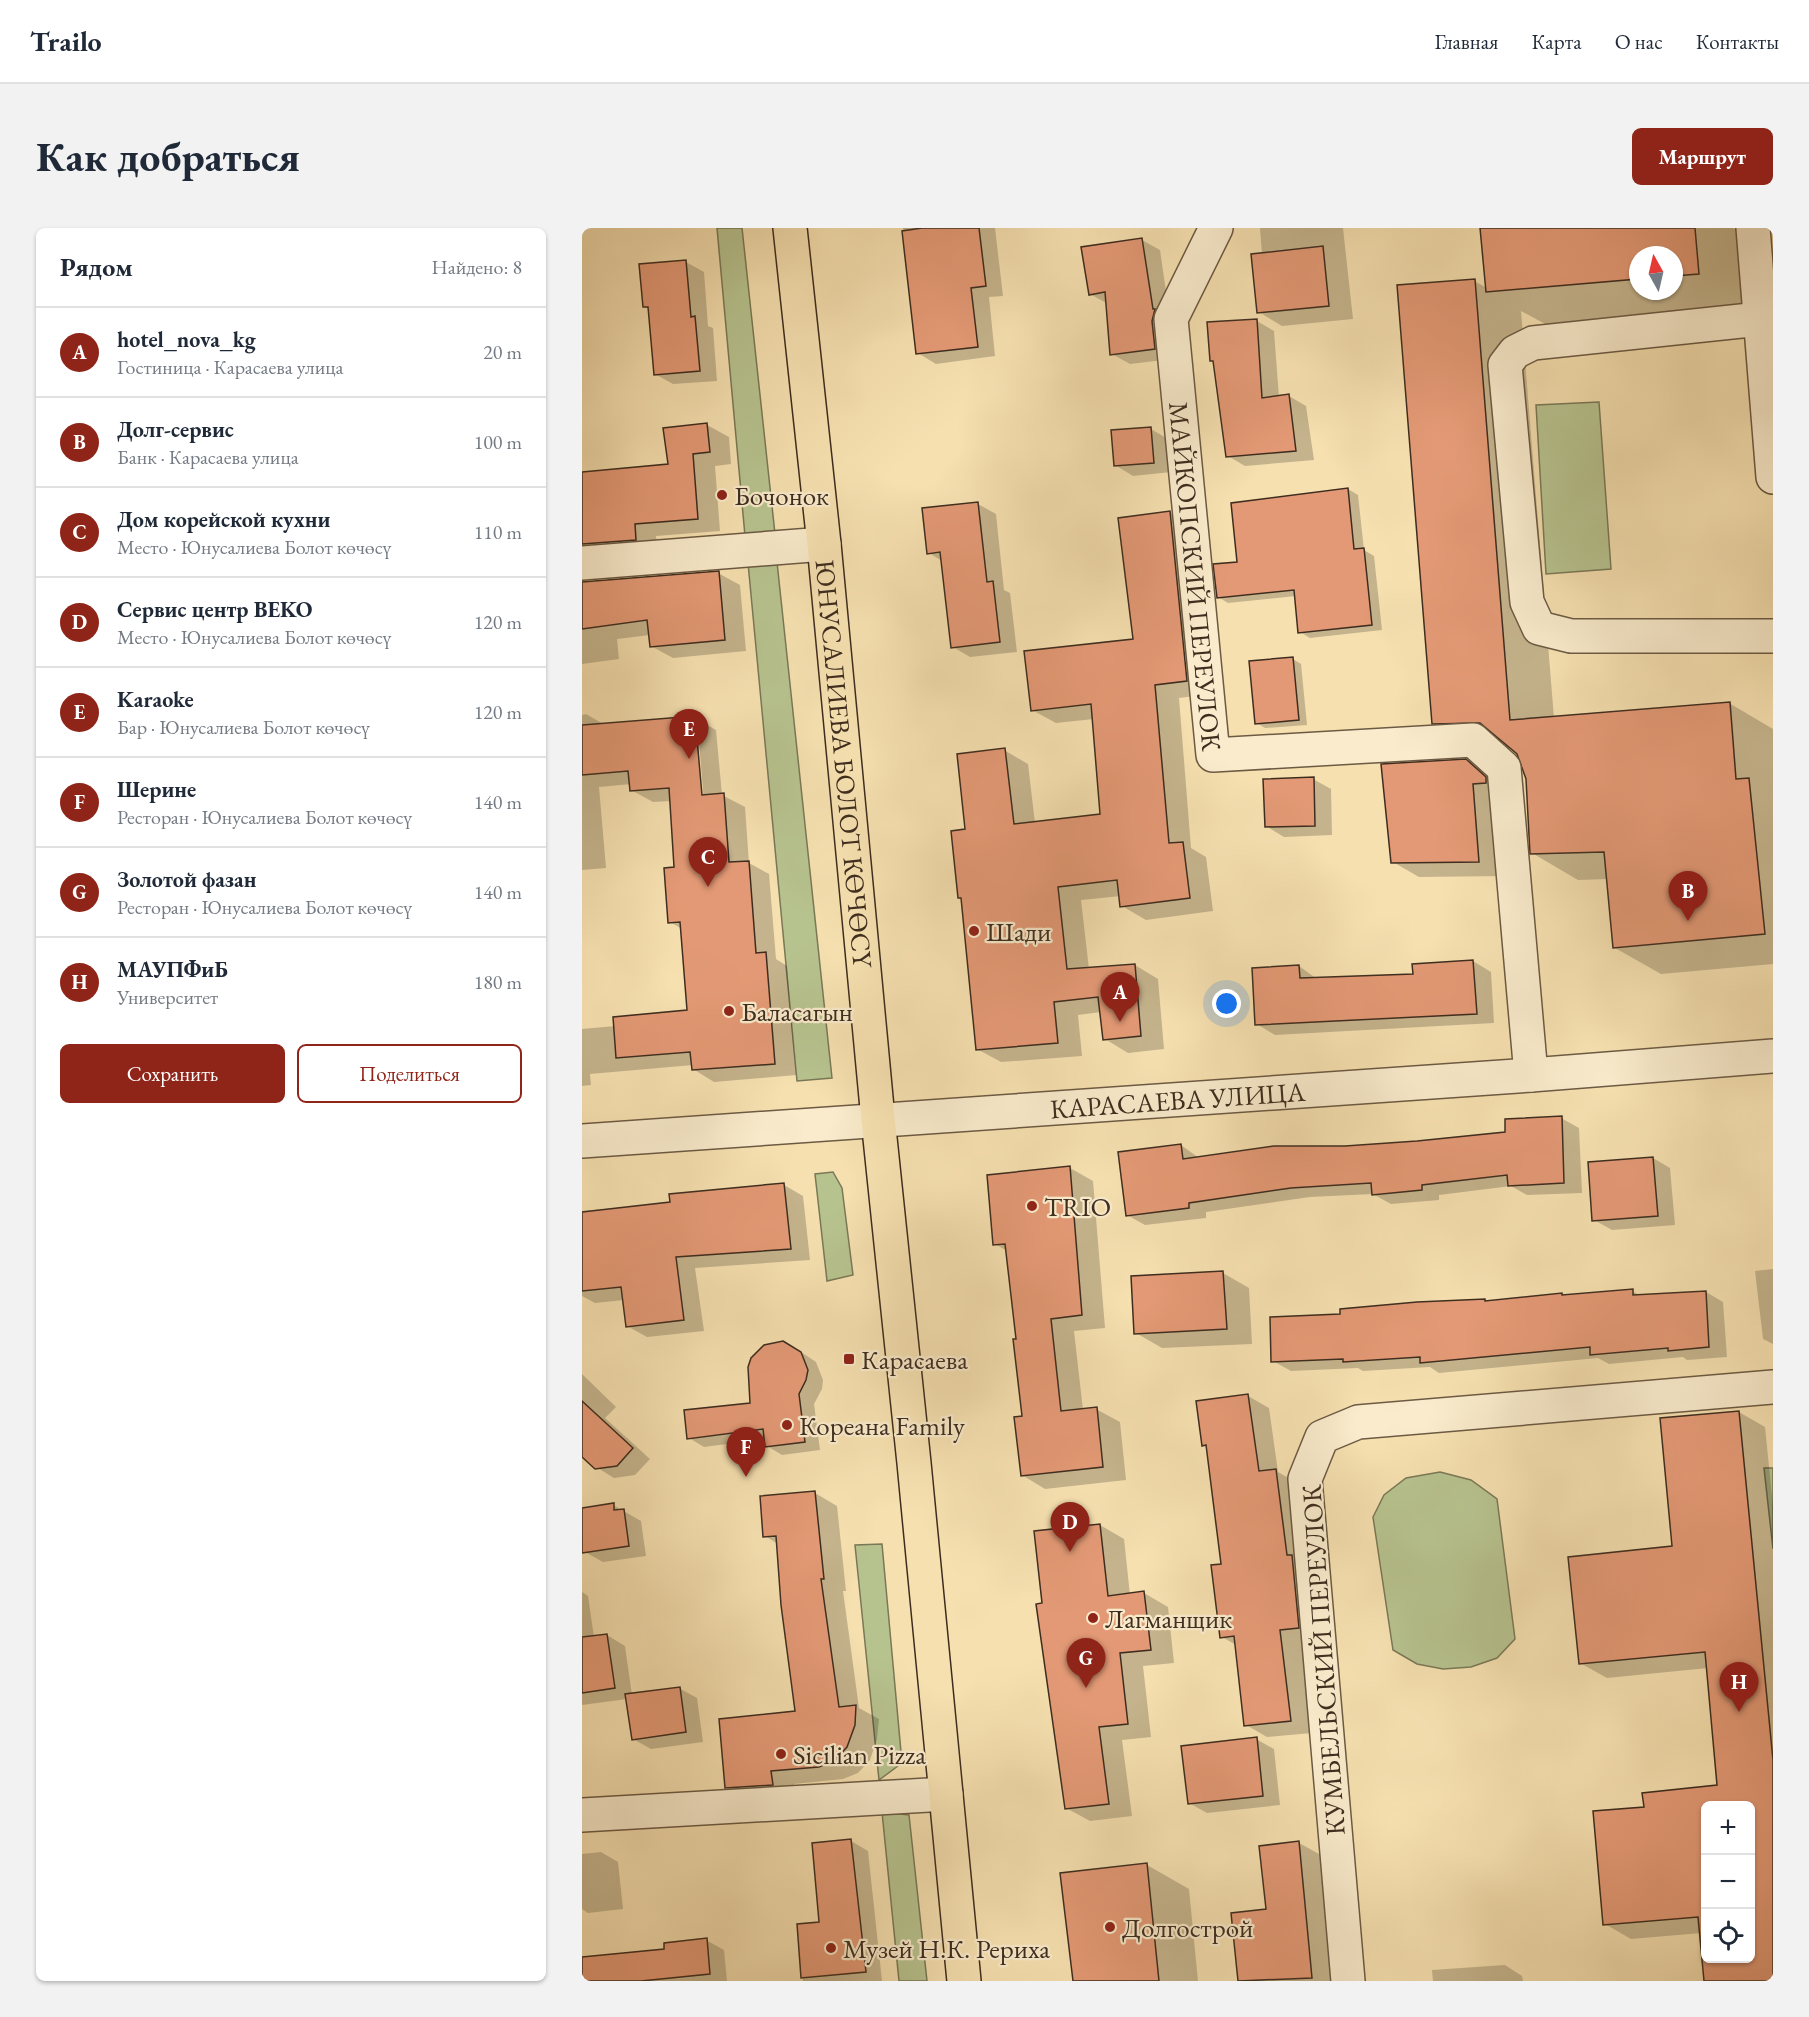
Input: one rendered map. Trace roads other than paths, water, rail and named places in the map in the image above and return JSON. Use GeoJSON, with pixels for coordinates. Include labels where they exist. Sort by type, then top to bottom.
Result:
{"type":"FeatureCollection","features":[{"type":"Feature","properties":{"kind":"main road","name":"ЮНУСАЛИЕВА БОЛОТ КӨЧӨСҮ"},"geometry":{"type":"LineString","coordinates":[[790,228],[824,543],[878,1119],[964,1981]]}},
{"type":"Feature","properties":{"kind":"street","name":"МАЙКОПСКИЙ ПЕРЕУЛОК"},"geometry":{"type":"LineString","coordinates":[[1216,228],[1171,319],[1213,755],[1473,740],[1504,768],[1531,1076]]}},
{"type":"Feature","properties":{"kind":"street"},"geometry":{"type":"LineString","coordinates":[[1753,228],[1773,477]]}},
{"type":"Feature","properties":{"kind":"street"},"geometry":{"type":"LineString","coordinates":[[1760,319],[1533,343],[1515,352],[1505,365],[1527,602],[1539,627],[1571,636],[1773,636]]}},
{"type":"Feature","properties":{"kind":"street"},"geometry":{"type":"LineString","coordinates":[[582,563],[824,543]]}},
{"type":"Feature","properties":{"kind":"street","name":"КАРАСАЕВА УЛИЦА"},"geometry":{"type":"LineString","coordinates":[[582,1141],[1531,1076],[1773,1056]]}},
{"type":"Feature","properties":{"kind":"street","name":"КУМБЕЛЬСКИЙ ПЕРЕУЛОК"},"geometry":{"type":"LineString","coordinates":[[1348,1981],[1305,1479],[1322,1437],[1358,1422],[1773,1387]]}},
{"type":"Feature","properties":{"kind":"street"},"geometry":{"type":"LineString","coordinates":[[582,1815],[946,1794]]}},
{"type":"Feature","properties":{"kind":"place","name":"Бочонок"},"geometry":{"type":"Point","coordinates":[722,495]}},
{"type":"Feature","properties":{"kind":"place","name":"Karaoke"},"geometry":{"type":"Point","coordinates":[689,759]}},
{"type":"Feature","properties":{"kind":"place","name":"Дом корейской кухни"},"geometry":{"type":"Point","coordinates":[708,887]}},
{"type":"Feature","properties":{"kind":"place","name":"Долг-сервис"},"geometry":{"type":"Point","coordinates":[1688,921]}},
{"type":"Feature","properties":{"kind":"place","name":"Шади"},"geometry":{"type":"Point","coordinates":[974,931]}},
{"type":"Feature","properties":{"kind":"place","name":"Баласагын"},"geometry":{"type":"Point","coordinates":[729,1011]}},
{"type":"Feature","properties":{"kind":"place","name":"hotel_nova_kg"},"geometry":{"type":"Point","coordinates":[1120,1022]}},
{"type":"Feature","properties":{"kind":"place","name":"TRIO"},"geometry":{"type":"Point","coordinates":[1032,1206]}},
{"type":"Feature","properties":{"kind":"place","name":"Карасаева"},"geometry":{"type":"Point","coordinates":[849,1359]}},
{"type":"Feature","properties":{"kind":"place","name":"Кореана Family"},"geometry":{"type":"Point","coordinates":[787,1425]}},
{"type":"Feature","properties":{"kind":"place","name":"Шерине"},"geometry":{"type":"Point","coordinates":[746,1477]}},
{"type":"Feature","properties":{"kind":"place","name":"Сервис центр BEKO"},"geometry":{"type":"Point","coordinates":[1070,1552]}},
{"type":"Feature","properties":{"kind":"place","name":"Лагманщик"},"geometry":{"type":"Point","coordinates":[1093,1618]}},
{"type":"Feature","properties":{"kind":"place","name":"Золотой фазан"},"geometry":{"type":"Point","coordinates":[1086,1688]}},
{"type":"Feature","properties":{"kind":"place","name":"МАУПФиБ"},"geometry":{"type":"Point","coordinates":[1739,1712]}},
{"type":"Feature","properties":{"kind":"place","name":"Sicilian Pizza"},"geometry":{"type":"Point","coordinates":[781,1754]}},
{"type":"Feature","properties":{"kind":"place","name":"Долгострой"},"geometry":{"type":"Point","coordinates":[1110,1927]}},
{"type":"Feature","properties":{"kind":"place","name":"Музей Н.К. Рериха"},"geometry":{"type":"Point","coordinates":[831,1948]}}]}
